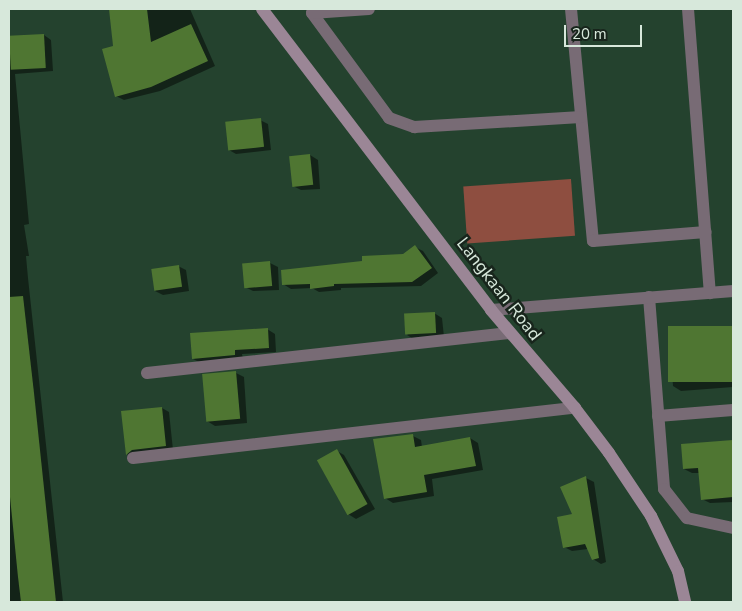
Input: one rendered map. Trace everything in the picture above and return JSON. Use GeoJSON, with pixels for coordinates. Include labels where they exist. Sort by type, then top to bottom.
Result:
{"type":"FeatureCollection","features":[{"type":"Feature","properties":{"kind":"street","name":"Langkaan Road"},"geometry":{"type":"LineString","coordinates":[[262,9],[491,310],[574,408],[609,453],[651,516],[678,571],[685,602]]}},
{"type":"Feature","properties":{"kind":"street"},"geometry":{"type":"LineString","coordinates":[[369,9],[312,13],[389,118],[414,127],[581,117]]}},
{"type":"Feature","properties":{"kind":"street"},"geometry":{"type":"LineString","coordinates":[[571,9],[592,241],[706,232]]}},
{"type":"Feature","properties":{"kind":"street"},"geometry":{"type":"LineString","coordinates":[[688,9],[710,293]]}},
{"type":"Feature","properties":{"kind":"street"},"geometry":{"type":"LineString","coordinates":[[491,310],[733,291]]}},
{"type":"Feature","properties":{"kind":"street"},"geometry":{"type":"LineString","coordinates":[[649,297],[664,489],[687,518],[733,528]]}},
{"type":"Feature","properties":{"kind":"street"},"geometry":{"type":"LineString","coordinates":[[147,373],[509,333]]}},
{"type":"Feature","properties":{"kind":"street"},"geometry":{"type":"LineString","coordinates":[[133,458],[574,408]]}},
{"type":"Feature","properties":{"kind":"street"},"geometry":{"type":"LineString","coordinates":[[658,416],[733,410]]}},
{"type":"Feature","properties":{"kind":"shaded area"},"geometry":{"type":"Polygon","coordinates":[[[571,179],[575,236],[467,243],[463,187],[571,179]]]}},
{"type":"Feature","properties":{"kind":"building"},"geometry":{"type":"Polygon","coordinates":[[[109,9],[147,9],[151,42],[191,24],[208,61],[151,87],[115,97],[102,49],[113,46],[109,9]]]}},
{"type":"Feature","properties":{"kind":"building"},"geometry":{"type":"Polygon","coordinates":[[[44,34],[46,68],[11,70],[9,36],[44,34]]]}},
{"type":"Feature","properties":{"kind":"building"},"geometry":{"type":"Polygon","coordinates":[[[261,118],[264,147],[228,151],[225,122],[261,118]]]}},
{"type":"Feature","properties":{"kind":"building"},"geometry":{"type":"Polygon","coordinates":[[[310,154],[313,185],[292,187],[289,156],[310,154]]]}},
{"type":"Feature","properties":{"kind":"building"},"geometry":{"type":"Polygon","coordinates":[[[415,245],[432,268],[412,282],[334,284],[334,286],[310,289],[310,284],[282,285],[281,270],[362,261],[362,256],[403,254],[415,245]]]}},
{"type":"Feature","properties":{"kind":"building"},"geometry":{"type":"Polygon","coordinates":[[[270,261],[272,286],[244,288],[242,263],[270,261]]]}},
{"type":"Feature","properties":{"kind":"building"},"geometry":{"type":"Polygon","coordinates":[[[179,265],[182,287],[154,291],[151,269],[179,265]]]}},
{"type":"Feature","properties":{"kind":"building"},"geometry":{"type":"Polygon","coordinates":[[[23,296],[56,602],[21,602],[18,577],[9,487],[9,297],[23,296]]]}},
{"type":"Feature","properties":{"kind":"building"},"geometry":{"type":"Polygon","coordinates":[[[435,312],[436,333],[405,335],[404,314],[435,312]]]}},
{"type":"Feature","properties":{"kind":"building"},"geometry":{"type":"Polygon","coordinates":[[[668,326],[733,326],[733,382],[668,382],[668,326]]]}},
{"type":"Feature","properties":{"kind":"building"},"geometry":{"type":"Polygon","coordinates":[[[268,328],[269,348],[235,350],[235,355],[192,359],[190,333],[268,328]]]}},
{"type":"Feature","properties":{"kind":"building"},"geometry":{"type":"Polygon","coordinates":[[[236,371],[240,419],[206,422],[202,374],[236,371]]]}},
{"type":"Feature","properties":{"kind":"building"},"geometry":{"type":"Polygon","coordinates":[[[162,407],[166,446],[132,450],[126,455],[121,411],[162,407]]]}},
{"type":"Feature","properties":{"kind":"building"},"geometry":{"type":"Polygon","coordinates":[[[413,434],[415,447],[470,437],[476,466],[424,475],[427,492],[384,499],[373,439],[413,434]]]}},
{"type":"Feature","properties":{"kind":"building"},"geometry":{"type":"Polygon","coordinates":[[[733,440],[733,497],[701,500],[698,468],[683,469],[681,444],[733,440]]]}},
{"type":"Feature","properties":{"kind":"building"},"geometry":{"type":"Polygon","coordinates":[[[337,449],[368,504],[347,515],[317,460],[337,449]]]}},
{"type":"Feature","properties":{"kind":"building"},"geometry":{"type":"Polygon","coordinates":[[[586,476],[599,558],[592,560],[585,544],[563,548],[557,517],[572,514],[560,487],[586,476]]]}}]}
